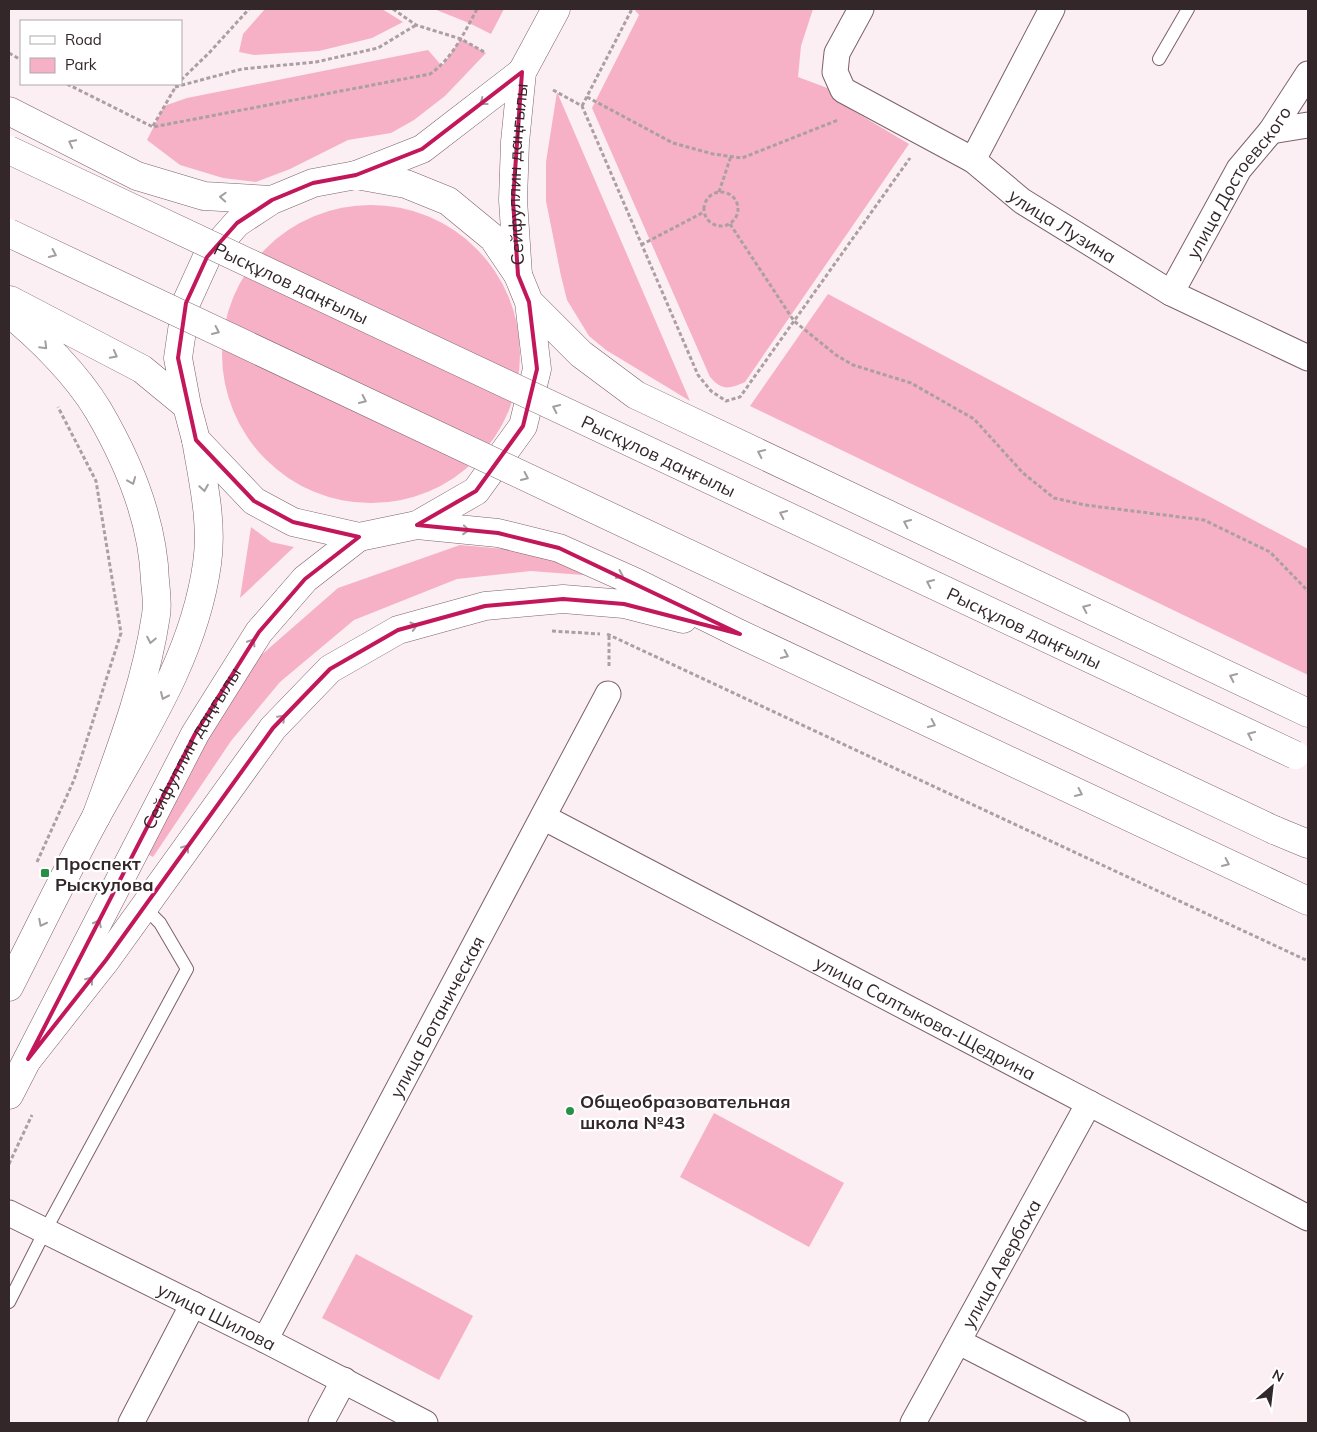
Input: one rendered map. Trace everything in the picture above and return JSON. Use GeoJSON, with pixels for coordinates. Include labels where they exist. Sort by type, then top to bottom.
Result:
{"type":"FeatureCollection","features":[{"type":"Feature","properties":{"kind":"main road","name":"Сейфуллин даңғылы"},"geometry":{"type":"LineString","coordinates":[[518,275],[512,200],[515,142],[522,72],[556,9]]}},
{"type":"Feature","properties":{"kind":"main road","name":"Сейфуллин даңғылы"},"geometry":{"type":"LineString","coordinates":[[356,175],[422,149],[522,72]]}},
{"type":"Feature","properties":{"kind":"main road"},"geometry":{"type":"LineString","coordinates":[[9,111],[137,176],[204,196],[272,200]]}},
{"type":"Feature","properties":{"kind":"main road","name":"Рысқұлов даңғылы"},"geometry":{"type":"LineString","coordinates":[[9,150],[1302,758]]}},
{"type":"Feature","properties":{"kind":"main road"},"geometry":{"type":"LineString","coordinates":[[9,987],[96,818],[163,699],[194,624],[208,564],[209,517],[196,440],[187,406],[178,358],[186,303],[208,257],[237,223],[272,200],[313,183],[356,175],[406,184],[448,201],[493,238],[518,275],[529,302],[537,369],[524,426],[476,491],[417,525]]}},
{"type":"Feature","properties":{"kind":"main road"},"geometry":{"type":"LineString","coordinates":[[9,233],[1274,830],[1308,844]]}},
{"type":"Feature","properties":{"kind":"main road"},"geometry":{"type":"LineString","coordinates":[[9,299],[142,369],[187,406]]}},
{"type":"Feature","properties":{"kind":"main road"},"geometry":{"type":"LineString","coordinates":[[529,302],[581,354],[636,395],[1308,713]]}},
{"type":"Feature","properties":{"kind":"main road"},"geometry":{"type":"LineString","coordinates":[[9,313],[68,369],[98,410],[123,460],[144,511],[154,560],[157,613],[144,676],[120,752],[96,818]]}},
{"type":"Feature","properties":{"kind":"main road"},"geometry":{"type":"LineString","coordinates":[[196,440],[254,501],[293,522],[359,537],[417,525],[498,533],[559,548],[635,582],[740,634],[1308,902]]}},
{"type":"Feature","properties":{"kind":"main road","name":"Сейфуллин даңғылы"},"geometry":{"type":"LineString","coordinates":[[9,1095],[195,734],[259,632],[305,579],[359,537]]}},
{"type":"Feature","properties":{"kind":"main road"},"geometry":{"type":"LineString","coordinates":[[28,1059],[106,960],[272,728],[330,669],[398,630],[485,606],[563,599],[624,604],[740,634]]}},
{"type":"Feature","properties":{"kind":"street","name":"улица Лузина"},"geometry":{"type":"LineString","coordinates":[[861,9],[837,53],[835,72],[842,90],[973,160],[1022,201],[1171,293],[1308,358]]}},
{"type":"Feature","properties":{"kind":"street"},"geometry":{"type":"LineString","coordinates":[[973,160],[1052,9]]}},
{"type":"Feature","properties":{"kind":"street","name":"улица Достоевского"},"geometry":{"type":"LineString","coordinates":[[1171,293],[1239,169],[1271,131],[1308,74]]}},
{"type":"Feature","properties":{"kind":"street"},"geometry":{"type":"LineString","coordinates":[[1271,131],[1308,125]]}},
{"type":"Feature","properties":{"kind":"street","name":"улица Ботаническая"},"geometry":{"type":"LineString","coordinates":[[265,1340],[608,694]]}},
{"type":"Feature","properties":{"kind":"street","name":"улица Салтыкова-Щедрина"},"geometry":{"type":"LineString","coordinates":[[543,817],[1308,1218]]}},
{"type":"Feature","properties":{"kind":"street","name":"улица Авербаха"},"geometry":{"type":"LineString","coordinates":[[913,1423],[1089,1103]]}},
{"type":"Feature","properties":{"kind":"street","name":"улица Шилова"},"geometry":{"type":"LineString","coordinates":[[9,1213],[265,1340],[425,1423]]}},
{"type":"Feature","properties":{"kind":"street"},"geometry":{"type":"LineString","coordinates":[[130,1423],[193,1304]]}},
{"type":"Feature","properties":{"kind":"street"},"geometry":{"type":"LineString","coordinates":[[959,1342],[1117,1423]]}},
{"type":"Feature","properties":{"kind":"street"},"geometry":{"type":"LineString","coordinates":[[320,1423],[344,1380]]}},
{"type":"Feature","properties":{"kind":"lane"},"geometry":{"type":"LineString","coordinates":[[1159,59],[1188,9]]}},
{"type":"Feature","properties":{"kind":"lane"},"geometry":{"type":"LineString","coordinates":[[9,1302],[45,1231],[187,969],[160,923],[144,907]]}},
{"type":"Feature","properties":{"kind":"path"},"geometry":{"type":"LineString","coordinates":[[182,79],[209,53],[249,9]]}},
{"type":"Feature","properties":{"kind":"path"},"geometry":{"type":"LineString","coordinates":[[393,9],[416,25],[461,39],[486,53]]}},
{"type":"Feature","properties":{"kind":"path"},"geometry":{"type":"LineString","coordinates":[[69,85],[153,127],[430,74],[442,66],[461,39],[477,9]]}},
{"type":"Feature","properties":{"kind":"path"},"geometry":{"type":"LineString","coordinates":[[582,106],[632,9]]}},
{"type":"Feature","properties":{"kind":"path"},"geometry":{"type":"LineString","coordinates":[[182,84],[242,69],[316,62],[378,48],[416,25]]}},
{"type":"Feature","properties":{"kind":"path"},"geometry":{"type":"LineString","coordinates":[[9,53],[20,59]]}},
{"type":"Feature","properties":{"kind":"path"},"geometry":{"type":"LineString","coordinates":[[153,127],[176,85]]}},
{"type":"Feature","properties":{"kind":"path"},"geometry":{"type":"LineString","coordinates":[[553,90],[582,106],[698,375],[711,391],[726,400],[740,397],[926,135]]}},
{"type":"Feature","properties":{"kind":"path"},"geometry":{"type":"LineString","coordinates":[[587,97],[673,143],[713,154],[742,158],[849,115],[859,99]]}},
{"type":"Feature","properties":{"kind":"path"},"geometry":{"type":"LineString","coordinates":[[719,192],[730,156]]}},
{"type":"Feature","properties":{"kind":"path"},"geometry":{"type":"LineString","coordinates":[[719,192],[730,195],[737,204],[737,215],[730,224],[725,226],[714,226],[706,218],[704,212],[705,201],[719,192]]}},
{"type":"Feature","properties":{"kind":"path"},"geometry":{"type":"LineString","coordinates":[[641,245],[704,212]]}},
{"type":"Feature","properties":{"kind":"path"},"geometry":{"type":"LineString","coordinates":[[730,224],[794,321],[836,355],[853,366],[911,383],[974,419],[1023,473],[1054,498],[1085,505],[1204,520],[1270,552],[1308,591]]}},
{"type":"Feature","properties":{"kind":"path"},"geometry":{"type":"LineString","coordinates":[[33,869],[74,780],[121,633],[96,481],[55,401]]}},
{"type":"Feature","properties":{"kind":"highlighted area"},"geometry":{"type":"Polygon","coordinates":[[[522,72],[513,200],[518,275],[529,302],[537,369],[523,426],[476,491],[417,525],[498,533],[559,548],[740,634],[624,604],[563,599],[485,606],[398,630],[330,669],[273,728],[106,960],[28,1059],[195,734],[259,632],[305,579],[359,537],[293,522],[254,501],[196,440],[178,358],[186,303],[207,257],[237,223],[272,200],[313,183],[356,175],[422,149],[522,72]]]}},
{"type":"Feature","properties":{"kind":"green space"},"geometry":{"type":"Polygon","coordinates":[[[265,9],[382,9],[403,22],[372,38],[319,51],[254,55],[239,52],[243,34],[265,9]]]}},
{"type":"Feature","properties":{"kind":"green space"},"geometry":{"type":"Polygon","coordinates":[[[434,9],[504,9],[491,34],[434,9]]]}},
{"type":"Feature","properties":{"kind":"green space"},"geometry":{"type":"Polygon","coordinates":[[[634,9],[813,9],[801,46],[798,77],[830,89],[842,104],[909,144],[745,382],[734,386],[722,387],[710,377],[592,108],[639,15],[634,9]]]}},
{"type":"Feature","properties":{"kind":"green space"},"geometry":{"type":"Polygon","coordinates":[[[461,39],[486,53],[445,96],[414,120],[391,133],[348,140],[290,169],[256,182],[223,178],[180,165],[147,140],[164,106],[187,98],[428,50],[442,66],[461,39]]]}},
{"type":"Feature","properties":{"kind":"green space"},"geometry":{"type":"Polygon","coordinates":[[[557,92],[690,401],[606,350],[589,336],[567,300],[546,201],[546,162],[557,92]]]}},
{"type":"Feature","properties":{"kind":"green space"},"geometry":{"type":"Polygon","coordinates":[[[371,205],[400,208],[428,216],[454,230],[476,249],[495,271],[509,297],[517,325],[520,354],[517,383],[509,411],[495,437],[476,459],[454,478],[428,492],[400,500],[371,503],[342,500],[314,492],[288,478],[266,459],[247,437],[233,411],[225,383],[222,354],[225,325],[233,297],[247,271],[266,249],[288,230],[314,216],[342,208],[371,205]]]}},
{"type":"Feature","properties":{"kind":"green space"},"geometry":{"type":"Polygon","coordinates":[[[828,294],[1308,549],[1308,675],[750,406],[828,294]]]}},
{"type":"Feature","properties":{"kind":"green space"},"geometry":{"type":"Polygon","coordinates":[[[251,527],[271,542],[294,547],[240,598],[251,527]]]}},
{"type":"Feature","properties":{"kind":"green space"},"geometry":{"type":"Polygon","coordinates":[[[460,545],[528,551],[596,576],[531,571],[457,579],[354,620],[280,682],[231,741],[153,857],[144,852],[212,730],[259,657],[338,588],[460,545]]]}},
{"type":"Feature","properties":{"kind":"green space"},"geometry":{"type":"Polygon","coordinates":[[[714,1113],[844,1183],[809,1247],[680,1177],[714,1113]]]}},
{"type":"Feature","properties":{"kind":"green space"},"geometry":{"type":"Polygon","coordinates":[[[356,1254],[473,1316],[439,1380],[322,1318],[356,1254]]]}},
{"type":"Feature","properties":{"kind":"place","name":"Проспект Рыскулова"},"geometry":{"type":"Point","coordinates":[45,873]}},
{"type":"Feature","properties":{"kind":"place","name":"Общеобразовательная школа №43"},"geometry":{"type":"Point","coordinates":[570,1111]}}]}
